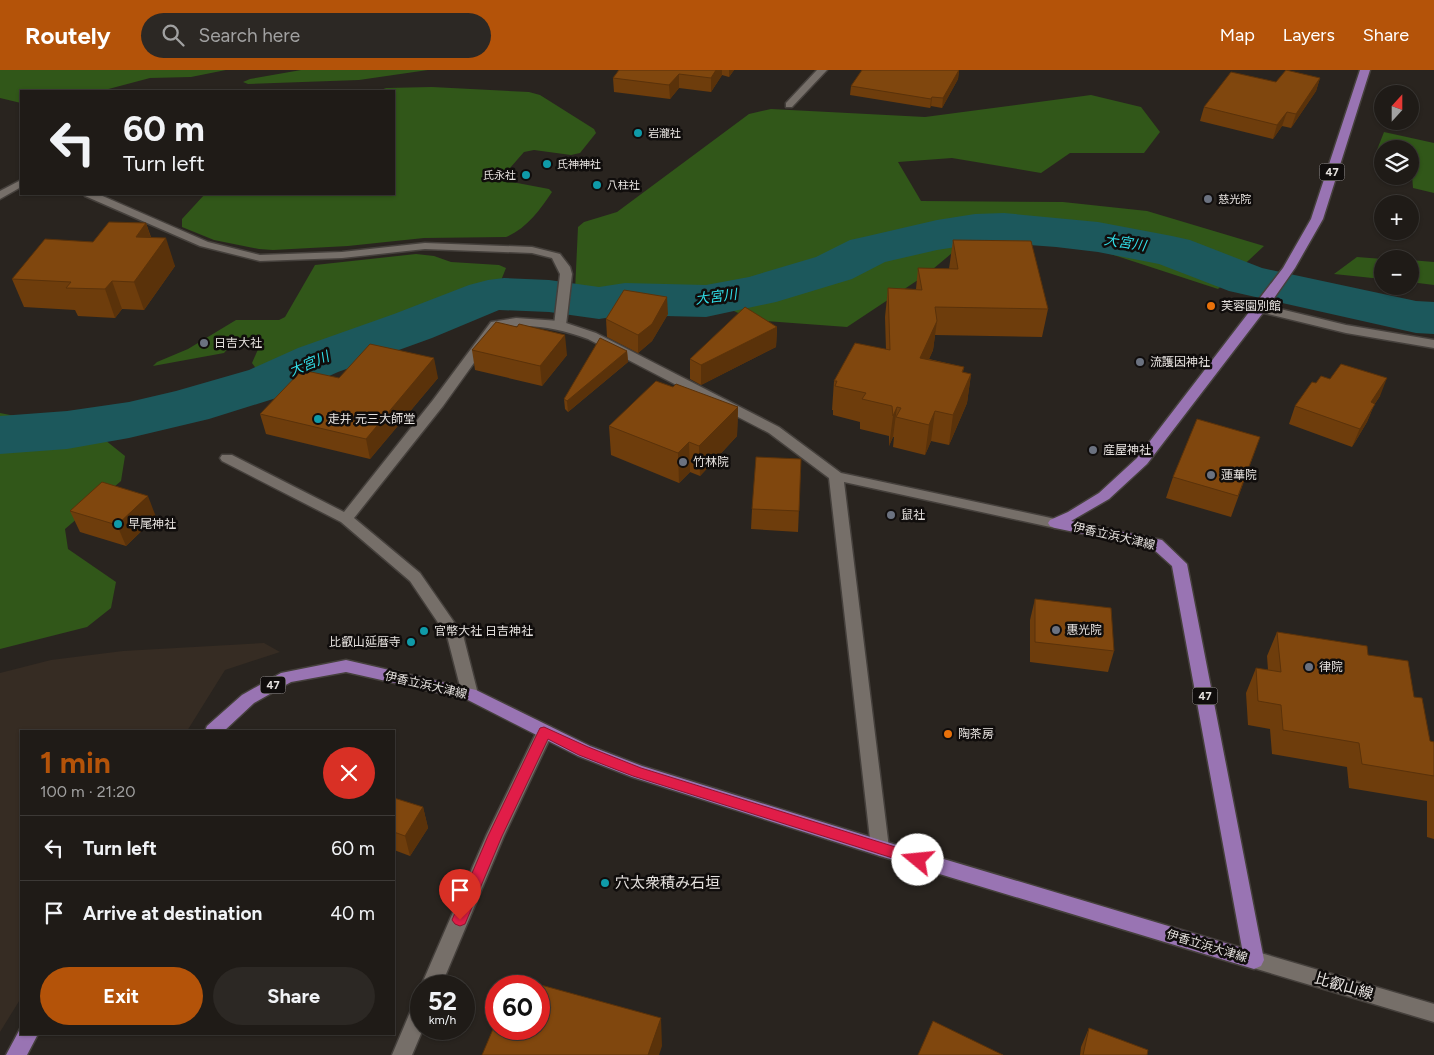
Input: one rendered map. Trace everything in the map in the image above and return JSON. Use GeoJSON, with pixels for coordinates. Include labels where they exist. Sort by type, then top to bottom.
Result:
{"type":"FeatureCollection","features":[{"type":"Feature","properties":{"kind":"main road","name":"伊香立浜大津線"},"geometry":{"type":"LineString","coordinates":[[1055,523],[1073,515],[1104,496],[1142,461],[1264,303],[1288,268],[1317,219],[1365,70]]}},
{"type":"Feature","properties":{"kind":"main road","name":"伊香立浜大津線"},"geometry":{"type":"LineString","coordinates":[[214,730],[248,699],[288,677],[346,666],[470,694],[584,751],[638,772],[880,848],[1254,960],[1180,564],[1157,544],[1055,523]]}},
{"type":"Feature","properties":{"kind":"main road"},"geometry":{"type":"LineString","coordinates":[[16,1055],[27,1035]]}},
{"type":"Feature","properties":{"kind":"street"},"geometry":{"type":"LineString","coordinates":[[788,106],[822,70]]}},
{"type":"Feature","properties":{"kind":"street"},"geometry":{"type":"LineString","coordinates":[[0,196],[20,184]]}},
{"type":"Feature","properties":{"kind":"street"},"geometry":{"type":"LineString","coordinates":[[91,195],[204,244],[260,258],[342,254],[426,246],[532,250],[556,256],[564,267],[566,274],[561,318]]}},
{"type":"Feature","properties":{"kind":"street"},"geometry":{"type":"LineString","coordinates":[[1264,303],[1338,328],[1434,344]]}},
{"type":"Feature","properties":{"kind":"street"},"geometry":{"type":"LineString","coordinates":[[346,519],[438,403],[495,324],[561,318],[592,336],[774,430],[836,476],[890,490],[1055,523]]}},
{"type":"Feature","properties":{"kind":"street"},"geometry":{"type":"LineString","coordinates":[[227,458],[346,519],[415,577],[455,635],[470,694]]}},
{"type":"Feature","properties":{"kind":"street"},"geometry":{"type":"LineString","coordinates":[[836,476],[880,848]]}},
{"type":"Feature","properties":{"kind":"street"},"geometry":{"type":"LineString","coordinates":[[436,975],[495,836],[544,732]]}},
{"type":"Feature","properties":{"kind":"street","name":"比叡山線"},"geometry":{"type":"LineString","coordinates":[[1254,960],[1434,1013]]}},
{"type":"Feature","properties":{"kind":"street"},"geometry":{"type":"LineString","coordinates":[[402,1055],[410,1036]]}},
{"type":"Feature","properties":{"kind":"shaded area"},"geometry":{"type":"Polygon","coordinates":[[[264,643],[280,652],[225,670],[188,730],[20,730],[20,1000],[0,1032],[0,673],[51,660],[123,651],[264,643]]]}},
{"type":"Feature","properties":{"kind":"green space"},"geometry":{"type":"Polygon","coordinates":[[[0,70],[226,70],[191,77],[150,78],[105,90],[20,90],[20,103],[0,98],[0,70]]]}},
{"type":"Feature","properties":{"kind":"green space"},"geometry":{"type":"Polygon","coordinates":[[[301,70],[428,70],[359,80],[248,84],[243,82],[250,79],[301,70]]]}},
{"type":"Feature","properties":{"kind":"green space"},"geometry":{"type":"Polygon","coordinates":[[[432,87],[529,92],[540,95],[594,129],[596,133],[580,153],[571,155],[534,150],[524,152],[502,177],[506,181],[549,189],[552,192],[526,224],[506,237],[424,238],[348,246],[273,250],[214,240],[182,227],[182,219],[204,195],[395,195],[395,90],[381,90],[386,88],[432,87]]]}},
{"type":"Feature","properties":{"kind":"green space"},"geometry":{"type":"Polygon","coordinates":[[[1091,95],[1141,107],[1160,132],[1144,153],[1070,153],[1041,173],[952,158],[898,162],[921,201],[1063,202],[1147,211],[1264,246],[1218,289],[1083,245],[964,243],[927,274],[847,327],[753,320],[700,295],[641,293],[583,297],[575,291],[578,227],[584,222],[617,212],[749,114],[771,109],[925,117],[1091,95]]]}},
{"type":"Feature","properties":{"kind":"green space"},"geometry":{"type":"Polygon","coordinates":[[[1384,132],[1434,143],[1434,193],[1413,188],[1413,185],[1419,185],[1419,140],[1381,140],[1384,132]]]}},
{"type":"Feature","properties":{"kind":"green space"},"geometry":{"type":"Polygon","coordinates":[[[416,254],[434,256],[451,262],[499,265],[506,268],[500,283],[495,286],[423,309],[385,329],[321,349],[269,373],[260,374],[252,363],[259,347],[255,343],[230,346],[224,353],[153,366],[157,362],[188,349],[236,320],[279,320],[285,317],[315,265],[416,254]]]}},
{"type":"Feature","properties":{"kind":"green space"},"geometry":{"type":"Polygon","coordinates":[[[1357,257],[1374,258],[1374,278],[1334,274],[1357,257]]]}},
{"type":"Feature","properties":{"kind":"green space"},"geometry":{"type":"Polygon","coordinates":[[[1419,261],[1434,262],[1434,285],[1419,283],[1419,261]]]}},
{"type":"Feature","properties":{"kind":"green space"},"geometry":{"type":"Polygon","coordinates":[[[0,413],[95,432],[125,456],[121,481],[65,529],[68,549],[116,582],[111,608],[87,627],[0,649],[0,413]]]}},
{"type":"Feature","properties":{"kind":"building"},"geometry":{"type":"Polygon","coordinates":[[[619,70],[716,70],[711,78],[679,74],[669,85],[613,78],[619,70]]]}},
{"type":"Feature","properties":{"kind":"building"},"geometry":{"type":"Polygon","coordinates":[[[862,70],[959,70],[943,98],[932,97],[931,99],[851,86],[862,70]]]}},
{"type":"Feature","properties":{"kind":"building"},"geometry":{"type":"Polygon","coordinates":[[[1286,70],[1320,78],[1296,114],[1287,112],[1277,125],[1204,107],[1231,72],[1276,82],[1286,70]]]}},
{"type":"Feature","properties":{"kind":"building"},"geometry":{"type":"Polygon","coordinates":[[[109,222],[146,223],[136,237],[166,238],[134,282],[112,281],[105,289],[66,288],[71,282],[12,279],[45,239],[93,242],[109,222]]]}},
{"type":"Feature","properties":{"kind":"building"},"geometry":{"type":"Polygon","coordinates":[[[953,240],[1031,241],[1048,309],[935,307],[937,321],[920,358],[964,367],[962,372],[971,374],[953,415],[935,411],[929,425],[896,417],[901,408],[897,407],[893,416],[892,406],[862,399],[866,393],[835,386],[837,381],[834,381],[855,343],[890,350],[888,288],[922,290],[918,268],[958,269],[953,240]]]}},
{"type":"Feature","properties":{"kind":"building"},"geometry":{"type":"Polygon","coordinates":[[[624,290],[667,297],[652,324],[638,335],[606,319],[624,290]]]}},
{"type":"Feature","properties":{"kind":"building"},"geometry":{"type":"Polygon","coordinates":[[[745,307],[777,327],[701,365],[690,359],[745,307]]]}},
{"type":"Feature","properties":{"kind":"building"},"geometry":{"type":"Polygon","coordinates":[[[496,322],[517,327],[519,324],[565,335],[540,366],[472,350],[496,322]]]}},
{"type":"Feature","properties":{"kind":"building"},"geometry":{"type":"Polygon","coordinates":[[[600,338],[627,351],[567,401],[564,399],[600,338]]]}},
{"type":"Feature","properties":{"kind":"building"},"geometry":{"type":"Polygon","coordinates":[[[370,344],[434,358],[366,439],[260,414],[302,370],[339,378],[370,344]]]}},
{"type":"Feature","properties":{"kind":"building"},"geometry":{"type":"Polygon","coordinates":[[[1341,364],[1387,378],[1371,402],[1375,404],[1360,429],[1295,406],[1312,382],[1316,383],[1321,376],[1330,379],[1341,364]]]}},
{"type":"Feature","properties":{"kind":"building"},"geometry":{"type":"Polygon","coordinates":[[[656,381],[673,387],[676,384],[738,407],[699,446],[689,442],[678,453],[609,426],[656,381]]]}},
{"type":"Feature","properties":{"kind":"building"},"geometry":{"type":"Polygon","coordinates":[[[1197,419],[1260,437],[1238,496],[1173,477],[1197,419]]]}},
{"type":"Feature","properties":{"kind":"building"},"geometry":{"type":"Polygon","coordinates":[[[756,457],[801,459],[799,511],[752,509],[756,457]]]}},
{"type":"Feature","properties":{"kind":"building"},"geometry":{"type":"Polygon","coordinates":[[[102,482],[148,496],[117,525],[70,511],[102,482]]]}},
{"type":"Feature","properties":{"kind":"building"},"geometry":{"type":"Polygon","coordinates":[[[1035,599],[1111,608],[1114,651],[1035,642],[1035,599]]]}},
{"type":"Feature","properties":{"kind":"building"},"geometry":{"type":"Polygon","coordinates":[[[1277,632],[1367,646],[1368,655],[1408,661],[1414,697],[1422,698],[1430,741],[1434,742],[1434,776],[1362,764],[1359,743],[1283,730],[1281,705],[1258,701],[1256,668],[1281,672],[1277,632]]]}},
{"type":"Feature","properties":{"kind":"building"},"geometry":{"type":"Polygon","coordinates":[[[395,798],[423,807],[405,836],[395,832],[395,798]]]}},
{"type":"Feature","properties":{"kind":"building"},"geometry":{"type":"Polygon","coordinates":[[[550,987],[661,1018],[648,1055],[482,1055],[488,1040],[550,1040],[550,987]]]}},
{"type":"Feature","properties":{"kind":"building"},"geometry":{"type":"Polygon","coordinates":[[[933,1021],[1003,1055],[918,1055],[933,1021]]]}},
{"type":"Feature","properties":{"kind":"building"},"geometry":{"type":"Polygon","coordinates":[[[1089,1028],[1148,1050],[1147,1055],[1083,1055],[1089,1028]]]}},
{"type":"Feature","properties":{"kind":"waterway","name":"大宮川"},"geometry":{"type":"LineString","coordinates":[[0,435],[67,430],[129,420],[188,406],[269,382],[318,360],[413,326],[488,296],[504,294],[549,296],[599,303],[625,299],[706,301],[757,291],[834,268],[868,251],[937,235],[975,229],[1004,228],[1056,232],[1098,237],[1172,251],[1247,280],[1416,317],[1434,318]]}},
{"type":"Feature","properties":{"kind":"place","name":"岩瀧社"},"geometry":{"type":"Point","coordinates":[638,133]}},
{"type":"Feature","properties":{"kind":"place","name":"氏神神社"},"geometry":{"type":"Point","coordinates":[547,164]}},
{"type":"Feature","properties":{"kind":"place","name":"氏永社"},"geometry":{"type":"Point","coordinates":[526,175]}},
{"type":"Feature","properties":{"kind":"place","name":"八柱社"},"geometry":{"type":"Point","coordinates":[597,185]}},
{"type":"Feature","properties":{"kind":"place","name":"慈光院"},"geometry":{"type":"Point","coordinates":[1208,199]}},
{"type":"Feature","properties":{"kind":"place","name":"芙蓉園別館"},"geometry":{"type":"Point","coordinates":[1211,306]}},
{"type":"Feature","properties":{"kind":"place","name":"日吉大社"},"geometry":{"type":"Point","coordinates":[204,343]}},
{"type":"Feature","properties":{"kind":"place","name":"流護因神社"},"geometry":{"type":"Point","coordinates":[1140,362]}},
{"type":"Feature","properties":{"kind":"place","name":"走井 元三大師堂"},"geometry":{"type":"Point","coordinates":[318,419]}},
{"type":"Feature","properties":{"kind":"place","name":"産屋神社"},"geometry":{"type":"Point","coordinates":[1093,450]}},
{"type":"Feature","properties":{"kind":"place","name":"竹林院"},"geometry":{"type":"Point","coordinates":[683,462]}},
{"type":"Feature","properties":{"kind":"place","name":"蓮華院"},"geometry":{"type":"Point","coordinates":[1211,475]}},
{"type":"Feature","properties":{"kind":"place","name":"鼠社"},"geometry":{"type":"Point","coordinates":[891,515]}},
{"type":"Feature","properties":{"kind":"place","name":"早尾神社"},"geometry":{"type":"Point","coordinates":[118,524]}},
{"type":"Feature","properties":{"kind":"place","name":"惠光院"},"geometry":{"type":"Point","coordinates":[1056,630]}},
{"type":"Feature","properties":{"kind":"place","name":"官幣大社 日吉神社"},"geometry":{"type":"Point","coordinates":[424,631]}},
{"type":"Feature","properties":{"kind":"place","name":"比叡山延暦寺"},"geometry":{"type":"Point","coordinates":[411,642]}},
{"type":"Feature","properties":{"kind":"place","name":"律院"},"geometry":{"type":"Point","coordinates":[1309,667]}},
{"type":"Feature","properties":{"kind":"place","name":"陶茶房"},"geometry":{"type":"Point","coordinates":[948,734]}},
{"type":"Feature","properties":{"kind":"place","name":"穴太衆積み石垣"},"geometry":{"type":"Point","coordinates":[605,883]}},
{"type":"Feature","properties":{"kind":"route"},"geometry":{"type":"LineString","coordinates":[[460,920],[495,836],[544,732],[584,751],[638,772],[918,860]]}}]}
